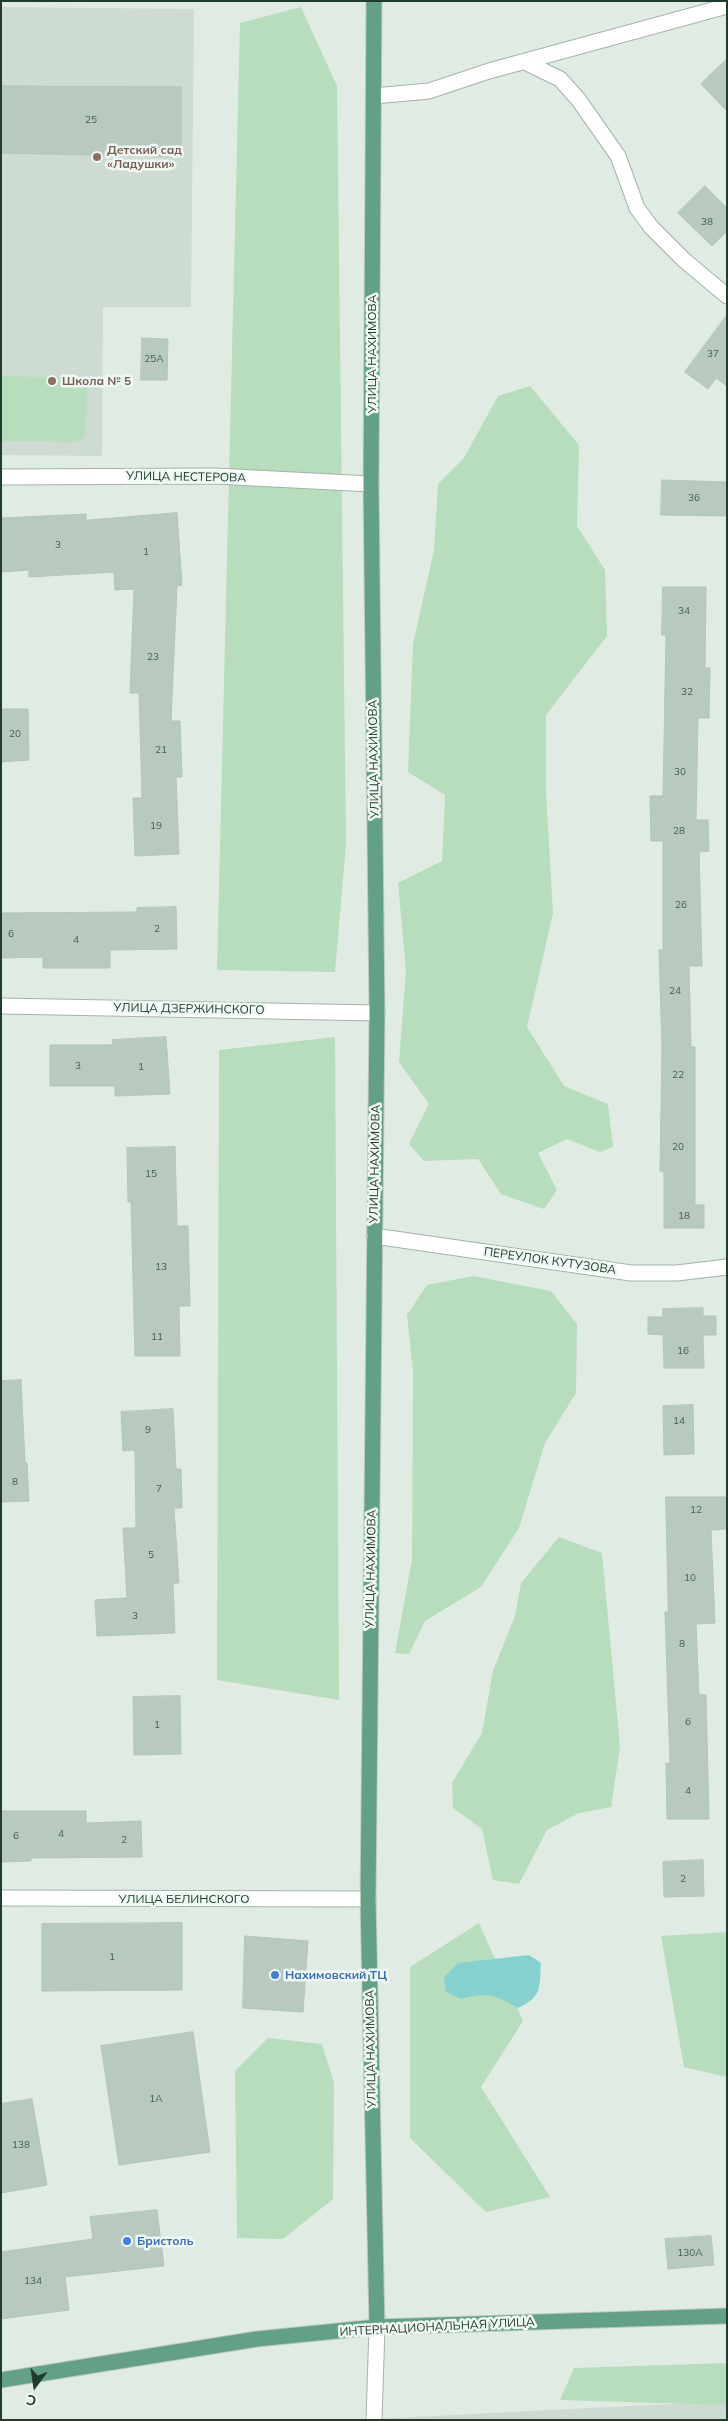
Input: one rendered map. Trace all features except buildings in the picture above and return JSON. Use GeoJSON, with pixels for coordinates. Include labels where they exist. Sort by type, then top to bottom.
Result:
{"type":"FeatureCollection","features":[{"type":"Feature","properties":{"kind":"main road","name":"УЛИЦА НАХИМОВА"},"geometry":{"type":"LineString","coordinates":[[374,1],[372,484],[377,1013],[368,1899],[377,2328]]}},
{"type":"Feature","properties":{"kind":"main road","name":"ИНТЕРНАЦИОНАЛЬНАЯ УЛИЦА"},"geometry":{"type":"LineString","coordinates":[[1,2380],[257,2339],[377,2328],[727,2316]]}},
{"type":"Feature","properties":{"kind":"street"},"geometry":{"type":"LineString","coordinates":[[374,96],[429,91],[525,62],[727,6]]}},
{"type":"Feature","properties":{"kind":"street"},"geometry":{"type":"LineString","coordinates":[[525,62],[560,79],[578,98],[618,156],[637,208],[650,227],[684,260],[727,296]]}},
{"type":"Feature","properties":{"kind":"street","name":"УЛИЦА НЕСТЕРОВА"},"geometry":{"type":"LineString","coordinates":[[1,477],[215,476],[372,484]]}},
{"type":"Feature","properties":{"kind":"street","name":"УЛИЦА ДЗЕРЖИНСКОГО"},"geometry":{"type":"LineString","coordinates":[[1,1006],[377,1013]]}},
{"type":"Feature","properties":{"kind":"street","name":"ПЕРЕУЛОК КУТУЗОВА"},"geometry":{"type":"LineString","coordinates":[[374,1236],[631,1273],[677,1273],[727,1267]]}},
{"type":"Feature","properties":{"kind":"street","name":"УЛИЦА БЕЛИНСКОГО"},"geometry":{"type":"LineString","coordinates":[[1,1898],[368,1899]]}},
{"type":"Feature","properties":{"kind":"street"},"geometry":{"type":"LineString","coordinates":[[374,2420],[377,2328]]}},
{"type":"Feature","properties":{"kind":"shaded area","name":"Детский сад «Ладушки»"},"geometry":{"type":"Polygon","coordinates":[[[1,7],[194,9],[191,307],[103,307],[102,456],[1,455],[1,7]]]}},
{"type":"Feature","properties":{"kind":"shaded area"},"geometry":{"type":"Polygon","coordinates":[[[727,2401],[727,2420],[374,2420],[374,2419],[727,2401]]]}},
{"type":"Feature","properties":{"kind":"green space"},"geometry":{"type":"Polygon","coordinates":[[[301,7],[337,86],[346,844],[335,972],[217,970],[240,23],[301,7]]]}},
{"type":"Feature","properties":{"kind":"green space"},"geometry":{"type":"Polygon","coordinates":[[[1,376],[85,378],[87,384],[86,432],[83,440],[76,442],[1,441],[1,376]]]}},
{"type":"Feature","properties":{"kind":"green space"},"geometry":{"type":"Polygon","coordinates":[[[530,386],[579,445],[577,526],[605,570],[607,636],[546,715],[546,793],[553,913],[527,1027],[564,1086],[608,1104],[613,1147],[600,1152],[567,1139],[538,1153],[557,1190],[544,1209],[501,1194],[478,1159],[424,1161],[409,1144],[429,1104],[399,1062],[406,971],[398,883],[442,861],[445,795],[408,772],[413,644],[434,550],[438,484],[464,458],[498,396],[530,386]]]}},
{"type":"Feature","properties":{"kind":"green space"},"geometry":{"type":"Polygon","coordinates":[[[335,1037],[339,1700],[217,1680],[219,1050],[335,1037]]]}},
{"type":"Feature","properties":{"kind":"green space"},"geometry":{"type":"Polygon","coordinates":[[[473,1276],[551,1291],[577,1324],[576,1393],[545,1443],[519,1528],[481,1587],[425,1621],[409,1654],[395,1653],[412,1559],[413,1371],[407,1315],[427,1285],[473,1276]]]}},
{"type":"Feature","properties":{"kind":"green space"},"geometry":{"type":"Polygon","coordinates":[[[559,1537],[602,1553],[620,1747],[611,1807],[579,1813],[547,1830],[519,1884],[493,1880],[482,1829],[453,1808],[452,1783],[482,1733],[493,1671],[515,1616],[521,1583],[559,1537]]]}},
{"type":"Feature","properties":{"kind":"green space"},"geometry":{"type":"Polygon","coordinates":[[[479,1923],[523,2021],[481,2087],[550,2197],[486,2212],[410,2138],[410,1967],[479,1923]]]}},
{"type":"Feature","properties":{"kind":"green space"},"geometry":{"type":"Polygon","coordinates":[[[727,1932],[727,2077],[684,2067],[661,1936],[727,1932]]]}},
{"type":"Feature","properties":{"kind":"green space"},"geometry":{"type":"Polygon","coordinates":[[[268,2038],[322,2044],[334,2083],[333,2199],[283,2239],[237,2238],[235,2071],[268,2038]]]}},
{"type":"Feature","properties":{"kind":"green space"},"geometry":{"type":"Polygon","coordinates":[[[727,2363],[727,2405],[560,2400],[574,2368],[727,2363]]]}},
{"type":"Feature","properties":{"kind":"water"},"geometry":{"type":"Polygon","coordinates":[[[529,1955],[541,1963],[538,1990],[532,1999],[518,2008],[504,2000],[491,1996],[484,1995],[461,1999],[446,1992],[444,1977],[458,1963],[529,1955]]]}},
{"type":"Feature","properties":{"kind":"place","name":"Детский сад «Ладушки»"},"geometry":{"type":"Point","coordinates":[97,157]}},
{"type":"Feature","properties":{"kind":"place","name":"Школа № 5"},"geometry":{"type":"Point","coordinates":[52,381]}},
{"type":"Feature","properties":{"kind":"place","name":"Нахимовский ТЦ"},"geometry":{"type":"Point","coordinates":[275,1975]}},
{"type":"Feature","properties":{"kind":"place","name":"Бристоль"},"geometry":{"type":"Point","coordinates":[127,2241]}}]}
